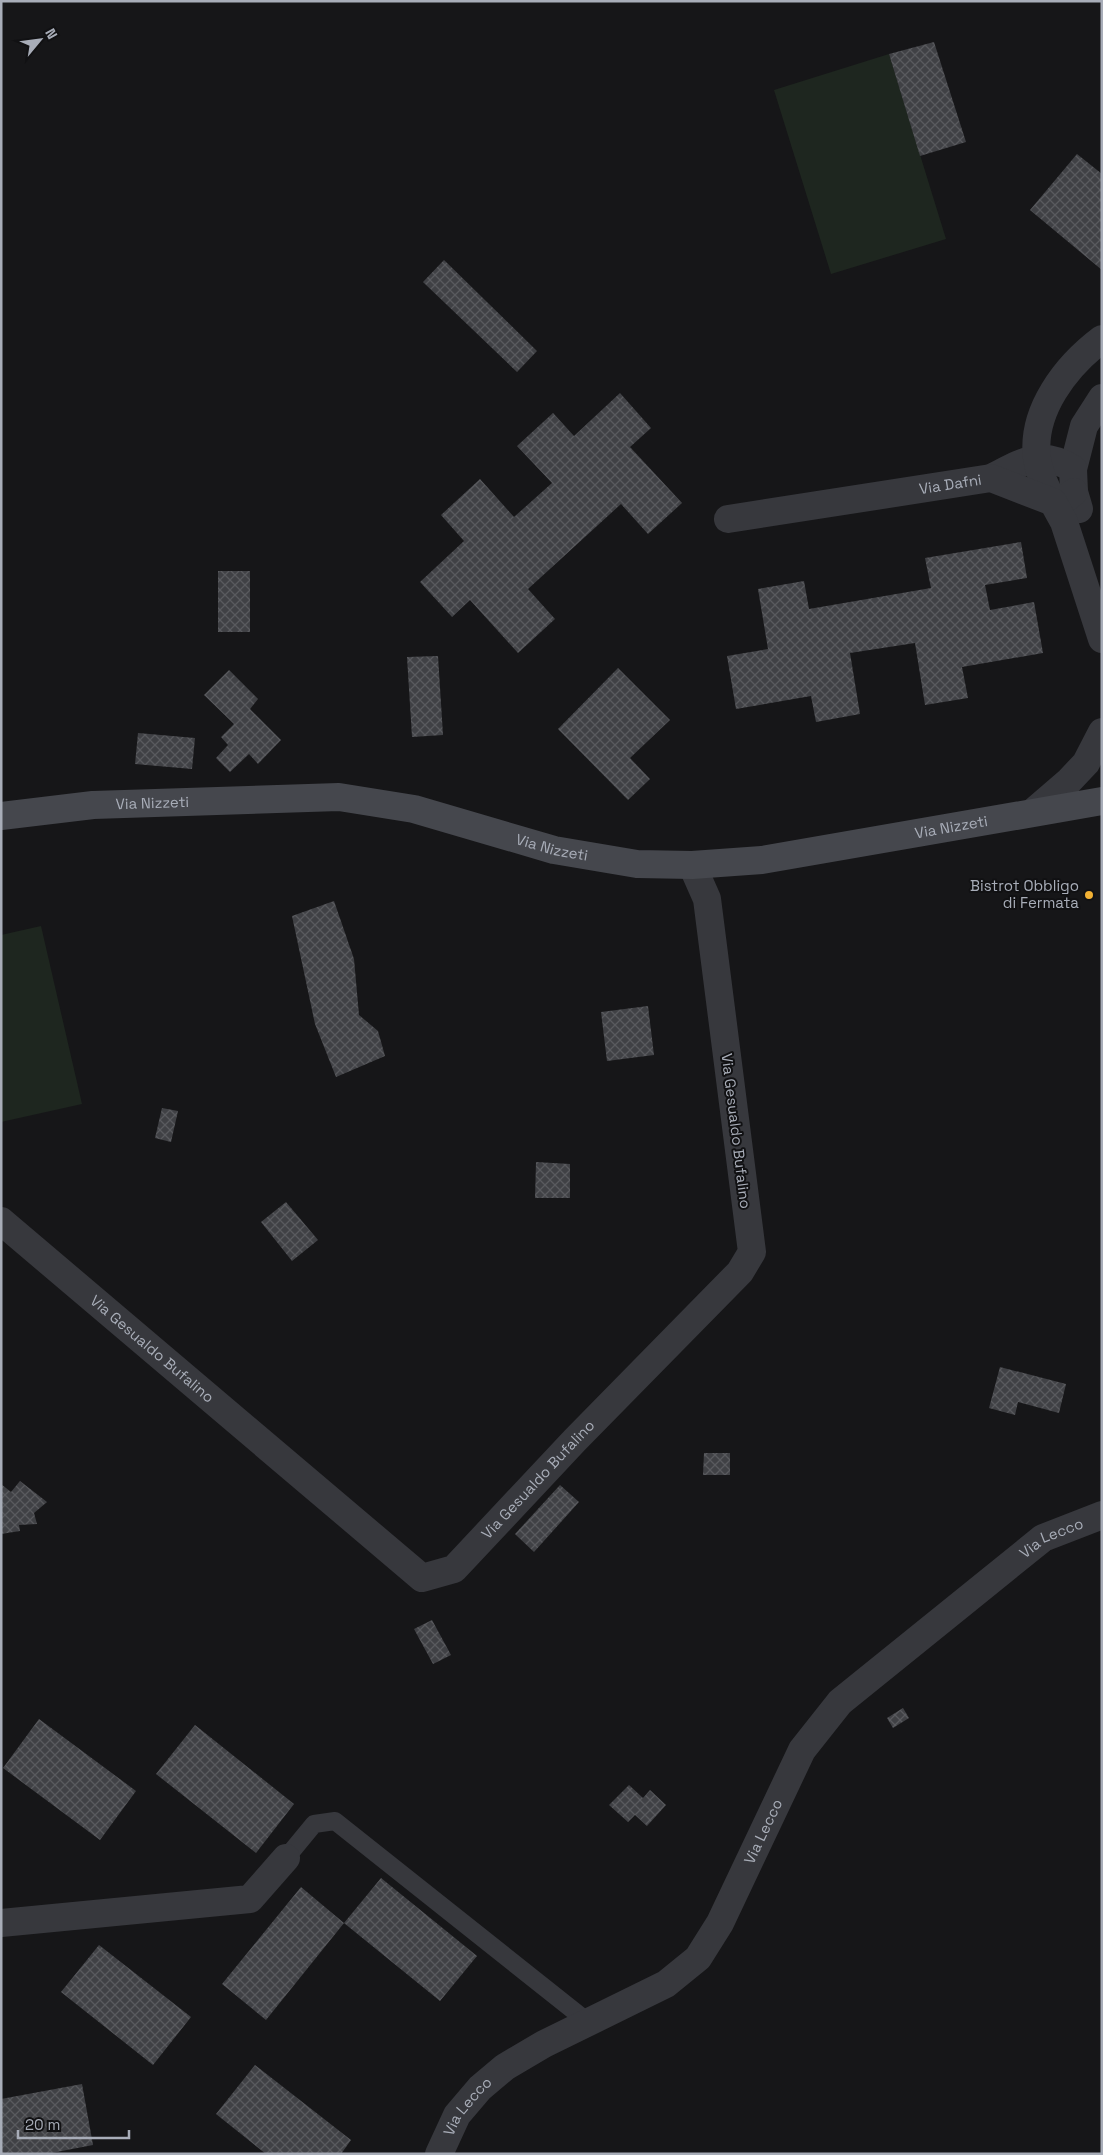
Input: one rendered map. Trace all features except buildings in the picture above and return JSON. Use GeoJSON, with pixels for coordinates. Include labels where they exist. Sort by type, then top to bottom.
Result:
{"type":"FeatureCollection","features":[{"type":"Feature","properties":{"kind":"street"},"geometry":{"type":"LineString","coordinates":[[1067,488],[1040,474],[1036,441],[1054,389],[1064,373],[1086,351],[1102,339]]}},
{"type":"Feature","properties":{"kind":"street"},"geometry":{"type":"LineString","coordinates":[[1102,398],[1084,426],[1067,488],[1064,522],[1102,639]]}},
{"type":"Feature","properties":{"kind":"street"},"geometry":{"type":"LineString","coordinates":[[990,478],[1026,460],[1037,458],[1059,460],[1067,488],[1102,578]]}},
{"type":"Feature","properties":{"kind":"street","name":"Via Dafni"},"geometry":{"type":"LineString","coordinates":[[728,519],[990,478],[1067,488]]}},
{"type":"Feature","properties":{"kind":"street"},"geometry":{"type":"LineString","coordinates":[[1033,812],[1069,782],[1086,763],[1102,732]]}},
{"type":"Feature","properties":{"kind":"street","name":"Via Nizzeti"},"geometry":{"type":"LineString","coordinates":[[1,816],[93,805],[339,797],[414,810],[554,850],[637,864],[692,865],[762,860],[1102,801]]}},
{"type":"Feature","properties":{"kind":"street","name":"Via Gesualdo Bufalino"},"geometry":{"type":"LineString","coordinates":[[1,1221],[422,1578],[454,1569],[575,1440],[740,1272],[752,1252],[707,899],[692,865]]}},
{"type":"Feature","properties":{"kind":"street","name":"Via Lecco"},"geometry":{"type":"LineString","coordinates":[[439,2154],[457,2115],[480,2088],[505,2067],[544,2044],[666,1984],[698,1958],[720,1923],[802,1750],[840,1702],[1043,1538],[1102,1515]]}},
{"type":"Feature","properties":{"kind":"street"},"geometry":{"type":"LineString","coordinates":[[1,1923],[250,1899],[286,1858]]}},
{"type":"Feature","properties":{"kind":"lane"},"geometry":{"type":"LineString","coordinates":[[286,1858],[314,1824],[335,1821],[588,2022]]}},
{"type":"Feature","properties":{"kind":"shaded area"},"geometry":{"type":"Polygon","coordinates":[[[889,54],[946,239],[831,274],[774,90],[889,54]]]}},
{"type":"Feature","properties":{"kind":"shaded area"},"geometry":{"type":"Polygon","coordinates":[[[41,926],[82,1104],[1,1122],[1,935],[41,926]]]}},
{"type":"Feature","properties":{"kind":"place","name":"Bistrot Obbligo di Fermata"},"geometry":{"type":"Point","coordinates":[1089,895]}}]}
